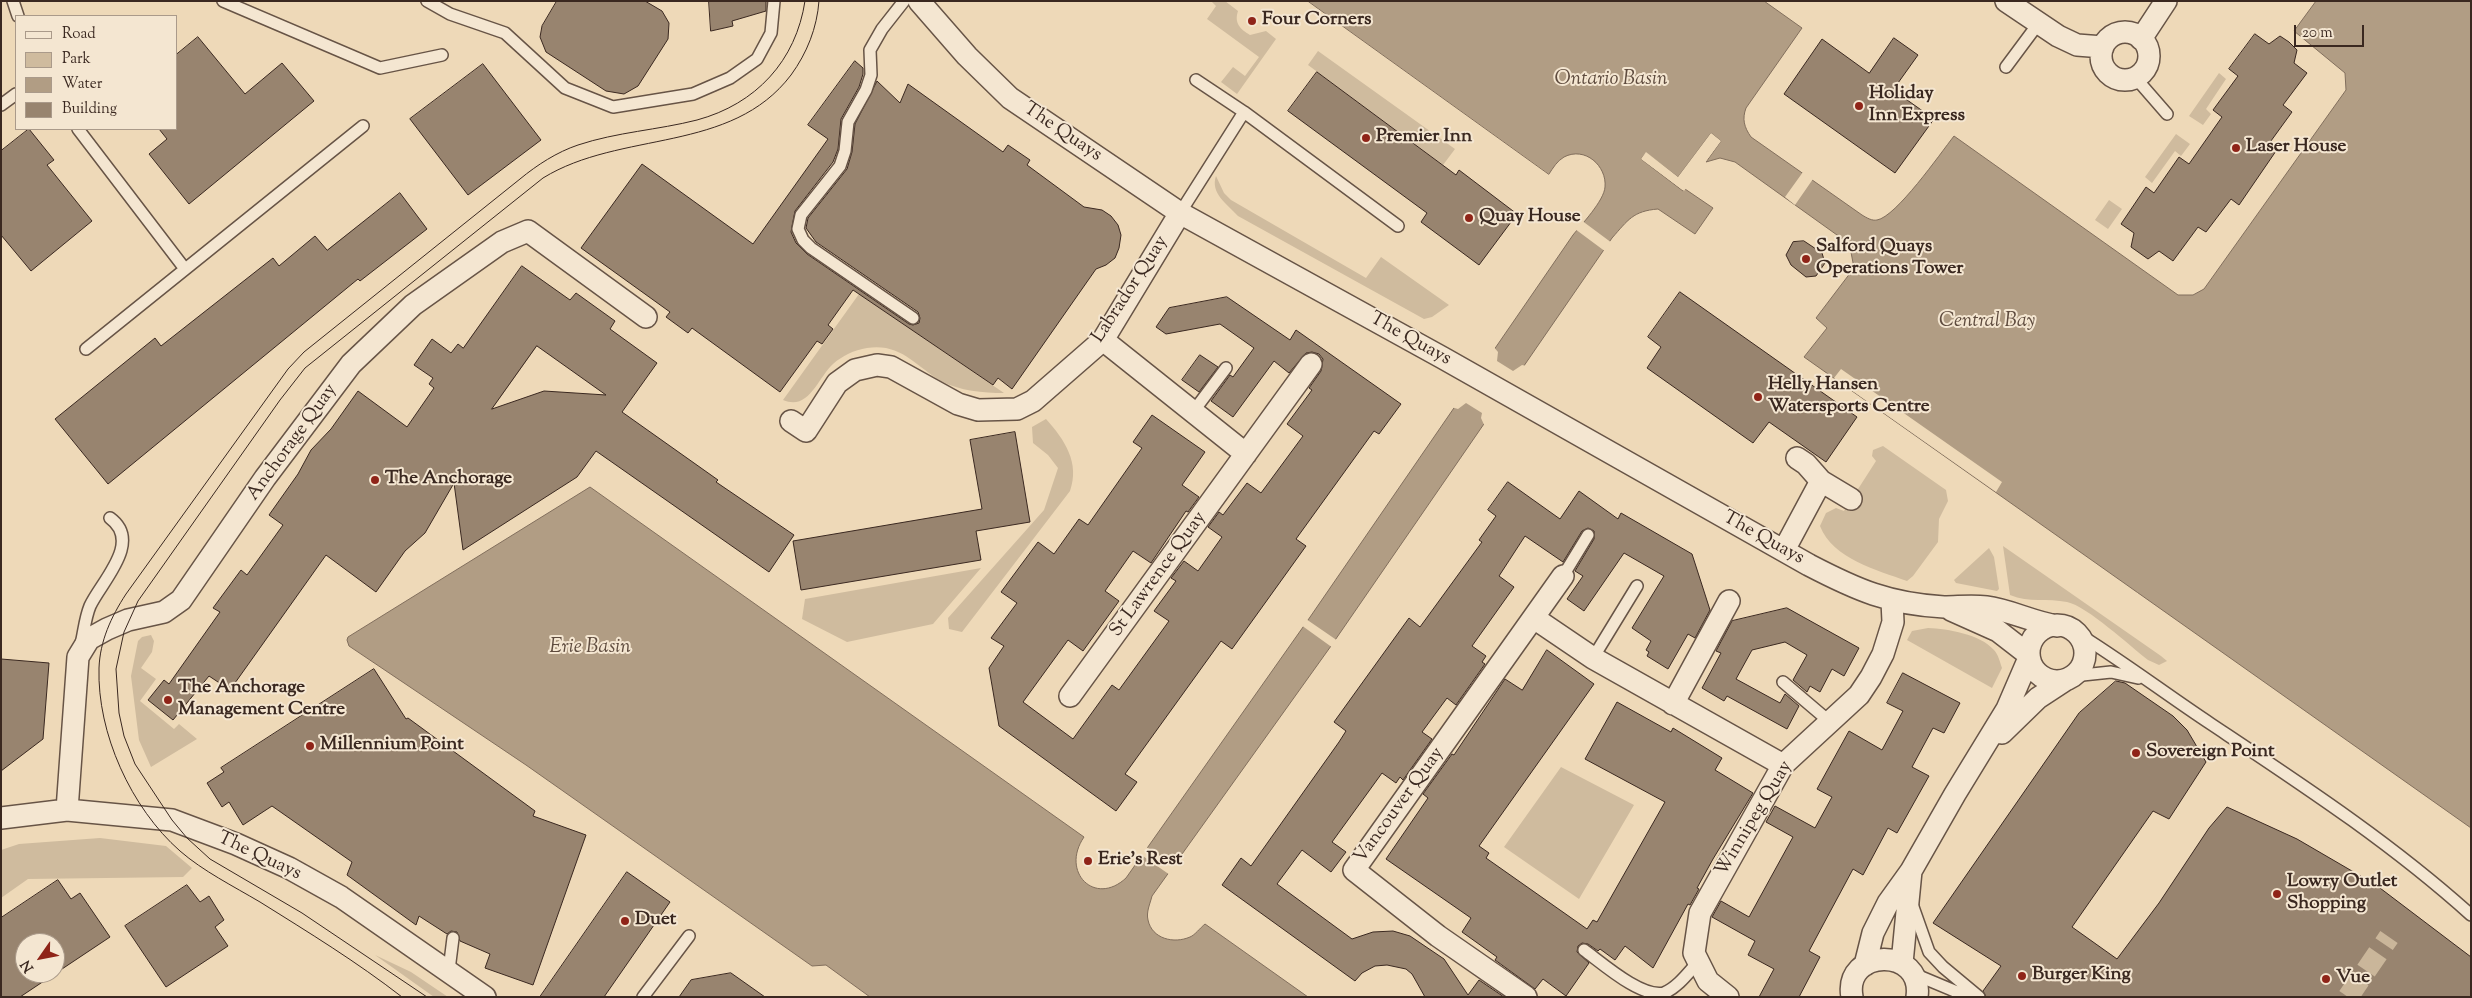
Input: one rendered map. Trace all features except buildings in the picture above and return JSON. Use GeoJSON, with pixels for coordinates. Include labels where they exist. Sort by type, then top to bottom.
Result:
{"type":"FeatureCollection","features":[{"type":"Feature","properties":{"kind":"street","name":"The Quays"},"geometry":{"type":"LineString","coordinates":[[918,1],[967,56],[1010,98],[1180,213],[1844,583],[1867,594],[1892,601],[1944,607],[1984,606],[2031,621],[2064,628]]}},
{"type":"Feature","properties":{"kind":"street"},"geometry":{"type":"LineString","coordinates":[[2006,1],[2038,24],[2077,44],[2102,47]]}},
{"type":"Feature","properties":{"kind":"street"},"geometry":{"type":"LineString","coordinates":[[2141,38],[2166,1]]}},
{"type":"Feature","properties":{"kind":"street"},"geometry":{"type":"LineString","coordinates":[[2118,33],[2131,33],[2141,38],[2147,48],[2148,57],[2143,71],[2136,76],[2122,80],[2109,74],[2102,61],[2102,47],[2111,36],[2118,33]]}},
{"type":"Feature","properties":{"kind":"street","name":"Labrador Quay"},"geometry":{"type":"LineString","coordinates":[[798,426],[836,383],[855,370],[877,365],[892,367],[958,404],[978,410],[1017,409],[1047,391],[1103,340],[1180,213]]}},
{"type":"Feature","properties":{"kind":"street","name":"Anchorage Quay"},"geometry":{"type":"LineString","coordinates":[[78,656],[90,639],[107,629],[128,620],[164,612],[181,600],[266,478],[350,364],[413,305],[502,242],[528,231],[646,317]]}},
{"type":"Feature","properties":{"kind":"street"},"geometry":{"type":"LineString","coordinates":[[1103,340],[1246,454]]}},
{"type":"Feature","properties":{"kind":"street","name":"St Lawrence Quay"},"geometry":{"type":"LineString","coordinates":[[1070,696],[1311,364]]}},
{"type":"Feature","properties":{"kind":"street"},"geometry":{"type":"LineString","coordinates":[[1797,458],[1806,464],[1821,482],[1851,499]]}},
{"type":"Feature","properties":{"kind":"street"},"geometry":{"type":"LineString","coordinates":[[1784,550],[1821,482]]}},
{"type":"Feature","properties":{"kind":"street","name":"Vancouver Quay"},"geometry":{"type":"LineString","coordinates":[[1526,997],[1438,936],[1354,870],[1563,576]]}},
{"type":"Feature","properties":{"kind":"street"},"geometry":{"type":"LineString","coordinates":[[1673,704],[1729,601]]}},
{"type":"Feature","properties":{"kind":"street","name":"Winnipeg Quay"},"geometry":{"type":"LineString","coordinates":[[1728,997],[1708,981],[1694,953],[1700,913],[1783,765],[1859,695],[1883,654],[1892,622],[1892,601]]}},
{"type":"Feature","properties":{"kind":"street","name":"The Quays"},"geometry":{"type":"LineString","coordinates":[[1944,607],[1988,625],[2029,657]]}},
{"type":"Feature","properties":{"kind":"street"},"geometry":{"type":"LineString","coordinates":[[1534,618],[1593,658],[1783,765]]}},
{"type":"Feature","properties":{"kind":"street"},"geometry":{"type":"LineString","coordinates":[[1865,965],[1873,933],[1888,903],[1911,871],[2013,699],[2035,637],[2043,629],[2064,628],[2080,637],[2084,651],[2083,663],[2070,678],[2026,710],[1975,764]]}},
{"type":"Feature","properties":{"kind":"street"},"geometry":{"type":"LineString","coordinates":[[67,810],[78,656]]}},
{"type":"Feature","properties":{"kind":"street"},"geometry":{"type":"LineString","coordinates":[[2029,657],[2033,668],[2041,676],[2056,681],[2070,678]]}},
{"type":"Feature","properties":{"kind":"street","name":"The Quays"},"geometry":{"type":"LineString","coordinates":[[1,818],[67,810],[172,820],[236,844],[289,868],[341,897],[449,970],[485,997]]}},
{"type":"Feature","properties":{"kind":"street"},"geometry":{"type":"LineString","coordinates":[[1911,871],[1907,968],[1916,982],[1917,997]]}},
{"type":"Feature","properties":{"kind":"street"},"geometry":{"type":"LineString","coordinates":[[1852,997],[1852,982],[1857,972],[1865,965],[1883,958],[1907,968]]}},
{"type":"Feature","properties":{"kind":"lane"},"geometry":{"type":"LineString","coordinates":[[13,1],[18,15]]}},
{"type":"Feature","properties":{"kind":"lane"},"geometry":{"type":"LineString","coordinates":[[223,1],[380,68],[442,55]]}},
{"type":"Feature","properties":{"kind":"lane"},"geometry":{"type":"LineString","coordinates":[[426,1],[450,14],[505,33],[565,88],[613,107],[693,94],[730,78],[757,59],[771,33],[774,1]]}},
{"type":"Feature","properties":{"kind":"lane"},"geometry":{"type":"LineString","coordinates":[[904,1],[882,29],[870,50],[871,76],[866,90],[848,122],[845,151],[840,166],[801,215],[798,229],[803,240],[811,248],[913,318]]}},
{"type":"Feature","properties":{"kind":"lane"},"geometry":{"type":"LineString","coordinates":[[2006,67],[2038,24]]}},
{"type":"Feature","properties":{"kind":"lane"},"geometry":{"type":"LineString","coordinates":[[2136,76],[2166,114]]}},
{"type":"Feature","properties":{"kind":"lane"},"geometry":{"type":"LineString","coordinates":[[1196,80],[1244,112],[1398,226]]}},
{"type":"Feature","properties":{"kind":"lane"},"geometry":{"type":"LineString","coordinates":[[1,106],[15,95]]}},
{"type":"Feature","properties":{"kind":"lane"},"geometry":{"type":"LineString","coordinates":[[1180,213],[1244,112]]}},
{"type":"Feature","properties":{"kind":"lane"},"geometry":{"type":"LineString","coordinates":[[86,349],[363,126]]}},
{"type":"Feature","properties":{"kind":"lane"},"geometry":{"type":"LineString","coordinates":[[79,130],[185,269]]}},
{"type":"Feature","properties":{"kind":"lane"},"geometry":{"type":"LineString","coordinates":[[1194,412],[1226,368]]}},
{"type":"Feature","properties":{"kind":"lane"},"geometry":{"type":"LineString","coordinates":[[78,656],[89,608],[118,560],[123,541],[118,524],[110,518]]}},
{"type":"Feature","properties":{"kind":"lane"},"geometry":{"type":"LineString","coordinates":[[1563,576],[1588,535]]}},
{"type":"Feature","properties":{"kind":"lane"},"geometry":{"type":"LineString","coordinates":[[1593,658],[1637,586]]}},
{"type":"Feature","properties":{"kind":"lane"},"geometry":{"type":"LineString","coordinates":[[2064,628],[2101,647],[2153,686],[2285,772],[2358,823],[2431,879],[2471,915]]}},
{"type":"Feature","properties":{"kind":"lane"},"geometry":{"type":"LineString","coordinates":[[2070,678],[2117,673],[2129,675],[2153,686]]}},
{"type":"Feature","properties":{"kind":"lane"},"geometry":{"type":"LineString","coordinates":[[1783,682],[1830,722]]}},
{"type":"Feature","properties":{"kind":"lane"},"geometry":{"type":"LineString","coordinates":[[1909,896],[1929,952],[1943,967],[1979,997]]}},
{"type":"Feature","properties":{"kind":"lane"},"geometry":{"type":"LineString","coordinates":[[643,997],[689,936]]}},
{"type":"Feature","properties":{"kind":"lane"},"geometry":{"type":"LineString","coordinates":[[449,970],[453,938]]}},
{"type":"Feature","properties":{"kind":"lane"},"geometry":{"type":"LineString","coordinates":[[1584,950],[1636,990],[1651,996],[1662,994],[1676,986],[1698,962]]}},
{"type":"Feature","properties":{"kind":"lane"},"geometry":{"type":"LineString","coordinates":[[1907,968],[1969,997]]}},
{"type":"Feature","properties":{"kind":"green space"},"geometry":{"type":"Polygon","coordinates":[[[1211,1],[1225,1],[1238,11],[1237,22],[1250,35],[1266,31],[1276,39],[1237,94],[1221,82],[1233,67],[1245,76],[1259,57],[1207,19],[1216,6],[1211,1]]]}},
{"type":"Feature","properties":{"kind":"green space"},"geometry":{"type":"Polygon","coordinates":[[[1318,51],[1455,149],[1443,165],[1308,65],[1318,51]]]}},
{"type":"Feature","properties":{"kind":"green space"},"geometry":{"type":"Polygon","coordinates":[[[2219,73],[2226,79],[2206,109],[2211,114],[2203,125],[2189,116],[2219,73]]]}},
{"type":"Feature","properties":{"kind":"green space"},"geometry":{"type":"Polygon","coordinates":[[[2176,134],[2190,144],[2181,156],[2175,151],[2152,183],[2145,177],[2176,134]]]}},
{"type":"Feature","properties":{"kind":"green space"},"geometry":{"type":"Polygon","coordinates":[[[1216,176],[1224,193],[1231,200],[1366,278],[1381,257],[1449,305],[1432,317],[1424,319],[1238,216],[1217,193],[1215,188],[1216,176]]]}},
{"type":"Feature","properties":{"kind":"green space"},"geometry":{"type":"Polygon","coordinates":[[[2109,200],[2122,209],[2108,229],[2095,220],[2109,200]]]}},
{"type":"Feature","properties":{"kind":"green space"},"geometry":{"type":"Polygon","coordinates":[[[859,294],[1004,393],[972,391],[956,387],[931,375],[898,352],[879,347],[862,349],[844,356],[827,370],[812,392],[800,401],[783,400],[859,294]]]}},
{"type":"Feature","properties":{"kind":"green space"},"geometry":{"type":"Polygon","coordinates":[[[1046,419],[1065,444],[1072,461],[1073,481],[1070,491],[962,632],[949,629],[948,618],[1044,510],[1058,468],[1048,455],[1033,443],[1032,427],[1046,419]]]}},
{"type":"Feature","properties":{"kind":"green space"},"geometry":{"type":"Polygon","coordinates":[[[1883,446],[1946,490],[1948,501],[1939,519],[1938,542],[1913,576],[1907,581],[1857,562],[1845,555],[1826,537],[1820,526],[1826,513],[1836,508],[1844,511],[1876,461],[1872,456],[1873,450],[1883,446]]]}},
{"type":"Feature","properties":{"kind":"green space"},"geometry":{"type":"Polygon","coordinates":[[[2003,546],[2167,661],[2159,665],[2148,660],[2109,628],[2076,605],[2060,601],[2024,599],[2010,595],[2003,546]]]}},
{"type":"Feature","properties":{"kind":"green space"},"geometry":{"type":"Polygon","coordinates":[[[1989,548],[1994,557],[1999,589],[1997,591],[1956,583],[1954,580],[1989,548]]]}},
{"type":"Feature","properties":{"kind":"green space"},"geometry":{"type":"Polygon","coordinates":[[[981,568],[933,624],[847,642],[802,619],[805,599],[981,568]]]}},
{"type":"Feature","properties":{"kind":"green space"},"geometry":{"type":"Polygon","coordinates":[[[1928,628],[1954,631],[1972,636],[1994,650],[2002,668],[1992,688],[1907,640],[1912,631],[1928,628]]]}},
{"type":"Feature","properties":{"kind":"green space"},"geometry":{"type":"Polygon","coordinates":[[[151,635],[154,641],[152,652],[141,668],[156,679],[140,701],[174,729],[179,724],[197,739],[151,767],[139,740],[131,676],[138,641],[142,637],[151,635]]]}},
{"type":"Feature","properties":{"kind":"green space"},"geometry":{"type":"Polygon","coordinates":[[[1561,767],[1634,805],[1579,899],[1504,847],[1561,767]]]}},
{"type":"Feature","properties":{"kind":"green space"},"geometry":{"type":"Polygon","coordinates":[[[100,838],[166,846],[192,868],[183,877],[28,879],[1,898],[1,850],[19,844],[100,838]]]}},
{"type":"Feature","properties":{"kind":"green space"},"geometry":{"type":"Polygon","coordinates":[[[375,955],[411,972],[448,997],[434,997],[375,955]]]}},
{"type":"Feature","properties":{"kind":"water"},"geometry":{"type":"Polygon","coordinates":[[[1308,1],[1764,1],[1802,28],[1746,108],[1744,123],[1747,130],[1751,137],[1862,215],[1871,220],[1877,220],[1895,208],[1917,184],[1954,136],[2178,295],[2193,295],[2204,289],[2346,90],[2345,73],[2294,31],[2316,1],[2471,1],[2471,828],[1804,357],[1827,328],[1816,318],[1854,268],[1850,247],[1844,240],[1735,162],[1720,158],[1706,162],[1721,141],[1711,133],[1678,177],[1646,153],[1641,159],[1683,191],[1685,189],[1713,208],[1695,234],[1658,209],[1637,214],[1627,221],[1612,238],[1331,646],[1152,896],[1148,920],[1154,932],[1159,936],[1171,940],[1184,939],[1192,936],[1205,924],[1308,997],[870,997],[826,965],[812,966],[526,765],[349,646],[348,637],[590,487],[1084,837],[1078,850],[1076,862],[1084,882],[1093,887],[1103,889],[1114,886],[1126,878],[1308,620],[1573,235],[1597,206],[1604,193],[1605,179],[1602,172],[1598,165],[1587,156],[1572,154],[1564,157],[1549,174],[1308,1]]]}},
{"type":"Feature","properties":{"kind":"pier"},"geometry":{"type":"Polygon","coordinates":[[[1711,133],[1721,141],[1704,164],[1704,160],[1718,141],[1712,136],[1679,179],[1646,156],[1644,158],[1683,188],[1687,187],[1684,191],[1641,159],[1646,152],[1678,177],[1711,133]]]}},
{"type":"Feature","properties":{"kind":"pier"},"geometry":{"type":"Polygon","coordinates":[[[1803,172],[1813,179],[1795,205],[1785,197],[1803,172]]]}},
{"type":"Feature","properties":{"kind":"pier"},"geometry":{"type":"Polygon","coordinates":[[[1581,220],[1612,243],[1606,252],[1575,229],[1581,220]]]}},
{"type":"Feature","properties":{"kind":"pier"},"geometry":{"type":"Polygon","coordinates":[[[1493,346],[1498,352],[1497,361],[1513,371],[1522,365],[1527,366],[1485,427],[1481,418],[1482,413],[1466,403],[1458,409],[1451,407],[1493,346]]]}},
{"type":"Feature","properties":{"kind":"pier"},"geometry":{"type":"Polygon","coordinates":[[[1841,369],[2002,482],[1996,492],[1834,378],[1841,369]]]}},
{"type":"Feature","properties":{"kind":"pier"},"geometry":{"type":"Polygon","coordinates":[[[1306,619],[1338,641],[1333,648],[1301,625],[1306,619]]]}},
{"type":"Feature","properties":{"kind":"pier"},"geometry":{"type":"Polygon","coordinates":[[[1145,846],[1176,867],[1170,875],[1140,854],[1145,846]]]}},
{"type":"Feature","properties":{"kind":"tunnel"},"geometry":{"type":"LineString","coordinates":[[2348,997],[2389,937]]}},
{"type":"Feature","properties":{"kind":"tram line"},"geometry":{"type":"LineString","coordinates":[[402,997],[332,948],[198,865],[162,833],[146,813],[120,768],[104,718],[99,668],[107,630],[126,594],[288,369],[304,352],[548,159],[562,151],[593,141],[697,120],[718,113],[738,103],[770,77],[782,61],[793,43],[805,1]]}},
{"type":"Feature","properties":{"kind":"tram line"},"geometry":{"type":"LineString","coordinates":[[427,997],[302,913],[210,859],[187,838],[172,820],[135,764],[124,736],[119,713],[116,669],[124,632],[138,601],[280,400],[305,368],[543,178],[574,163],[606,153],[707,130],[738,118],[766,100],[791,75],[802,58],[813,30],[819,1]]}},
{"type":"Feature","properties":{"kind":"place","name":"Four Corners"},"geometry":{"type":"Point","coordinates":[1252,21]}},
{"type":"Feature","properties":{"kind":"place","name":"Holiday Inn Express"},"geometry":{"type":"Point","coordinates":[1859,106]}},
{"type":"Feature","properties":{"kind":"place","name":"Premier Inn"},"geometry":{"type":"Point","coordinates":[1366,138]}},
{"type":"Feature","properties":{"kind":"place","name":"Laser House"},"geometry":{"type":"Point","coordinates":[2236,148]}},
{"type":"Feature","properties":{"kind":"place","name":"Quay House"},"geometry":{"type":"Point","coordinates":[1469,218]}},
{"type":"Feature","properties":{"kind":"place","name":"Salford Quays Operations Tower"},"geometry":{"type":"Point","coordinates":[1806,259]}},
{"type":"Feature","properties":{"kind":"place","name":"Helly Hansen Watersports Centre"},"geometry":{"type":"Point","coordinates":[1758,397]}},
{"type":"Feature","properties":{"kind":"place","name":"The Anchorage"},"geometry":{"type":"Point","coordinates":[375,480]}},
{"type":"Feature","properties":{"kind":"place","name":"The Anchorage Management Centre"},"geometry":{"type":"Point","coordinates":[168,700]}},
{"type":"Feature","properties":{"kind":"place","name":"Millennium Point"},"geometry":{"type":"Point","coordinates":[310,746]}},
{"type":"Feature","properties":{"kind":"place","name":"Sovereign Point"},"geometry":{"type":"Point","coordinates":[2136,753]}},
{"type":"Feature","properties":{"kind":"place","name":"Erie's Rest"},"geometry":{"type":"Point","coordinates":[1088,861]}},
{"type":"Feature","properties":{"kind":"place","name":"Lowry Outlet Shopping"},"geometry":{"type":"Point","coordinates":[2277,894]}},
{"type":"Feature","properties":{"kind":"place","name":"Duet"},"geometry":{"type":"Point","coordinates":[625,921]}},
{"type":"Feature","properties":{"kind":"place","name":"Burger King"},"geometry":{"type":"Point","coordinates":[2022,976]}},
{"type":"Feature","properties":{"kind":"place","name":"Vue"},"geometry":{"type":"Point","coordinates":[2326,979]}},
{"type":"Feature","properties":{"kind":"water label","name":"Ontario Basin"},"geometry":{"type":"Point","coordinates":[1611,81]}},
{"type":"Feature","properties":{"kind":"water label","name":"Central Bay"},"geometry":{"type":"Point","coordinates":[1987,323]}},
{"type":"Feature","properties":{"kind":"water label","name":"Erie Basin"},"geometry":{"type":"Point","coordinates":[590,649]}}]}
